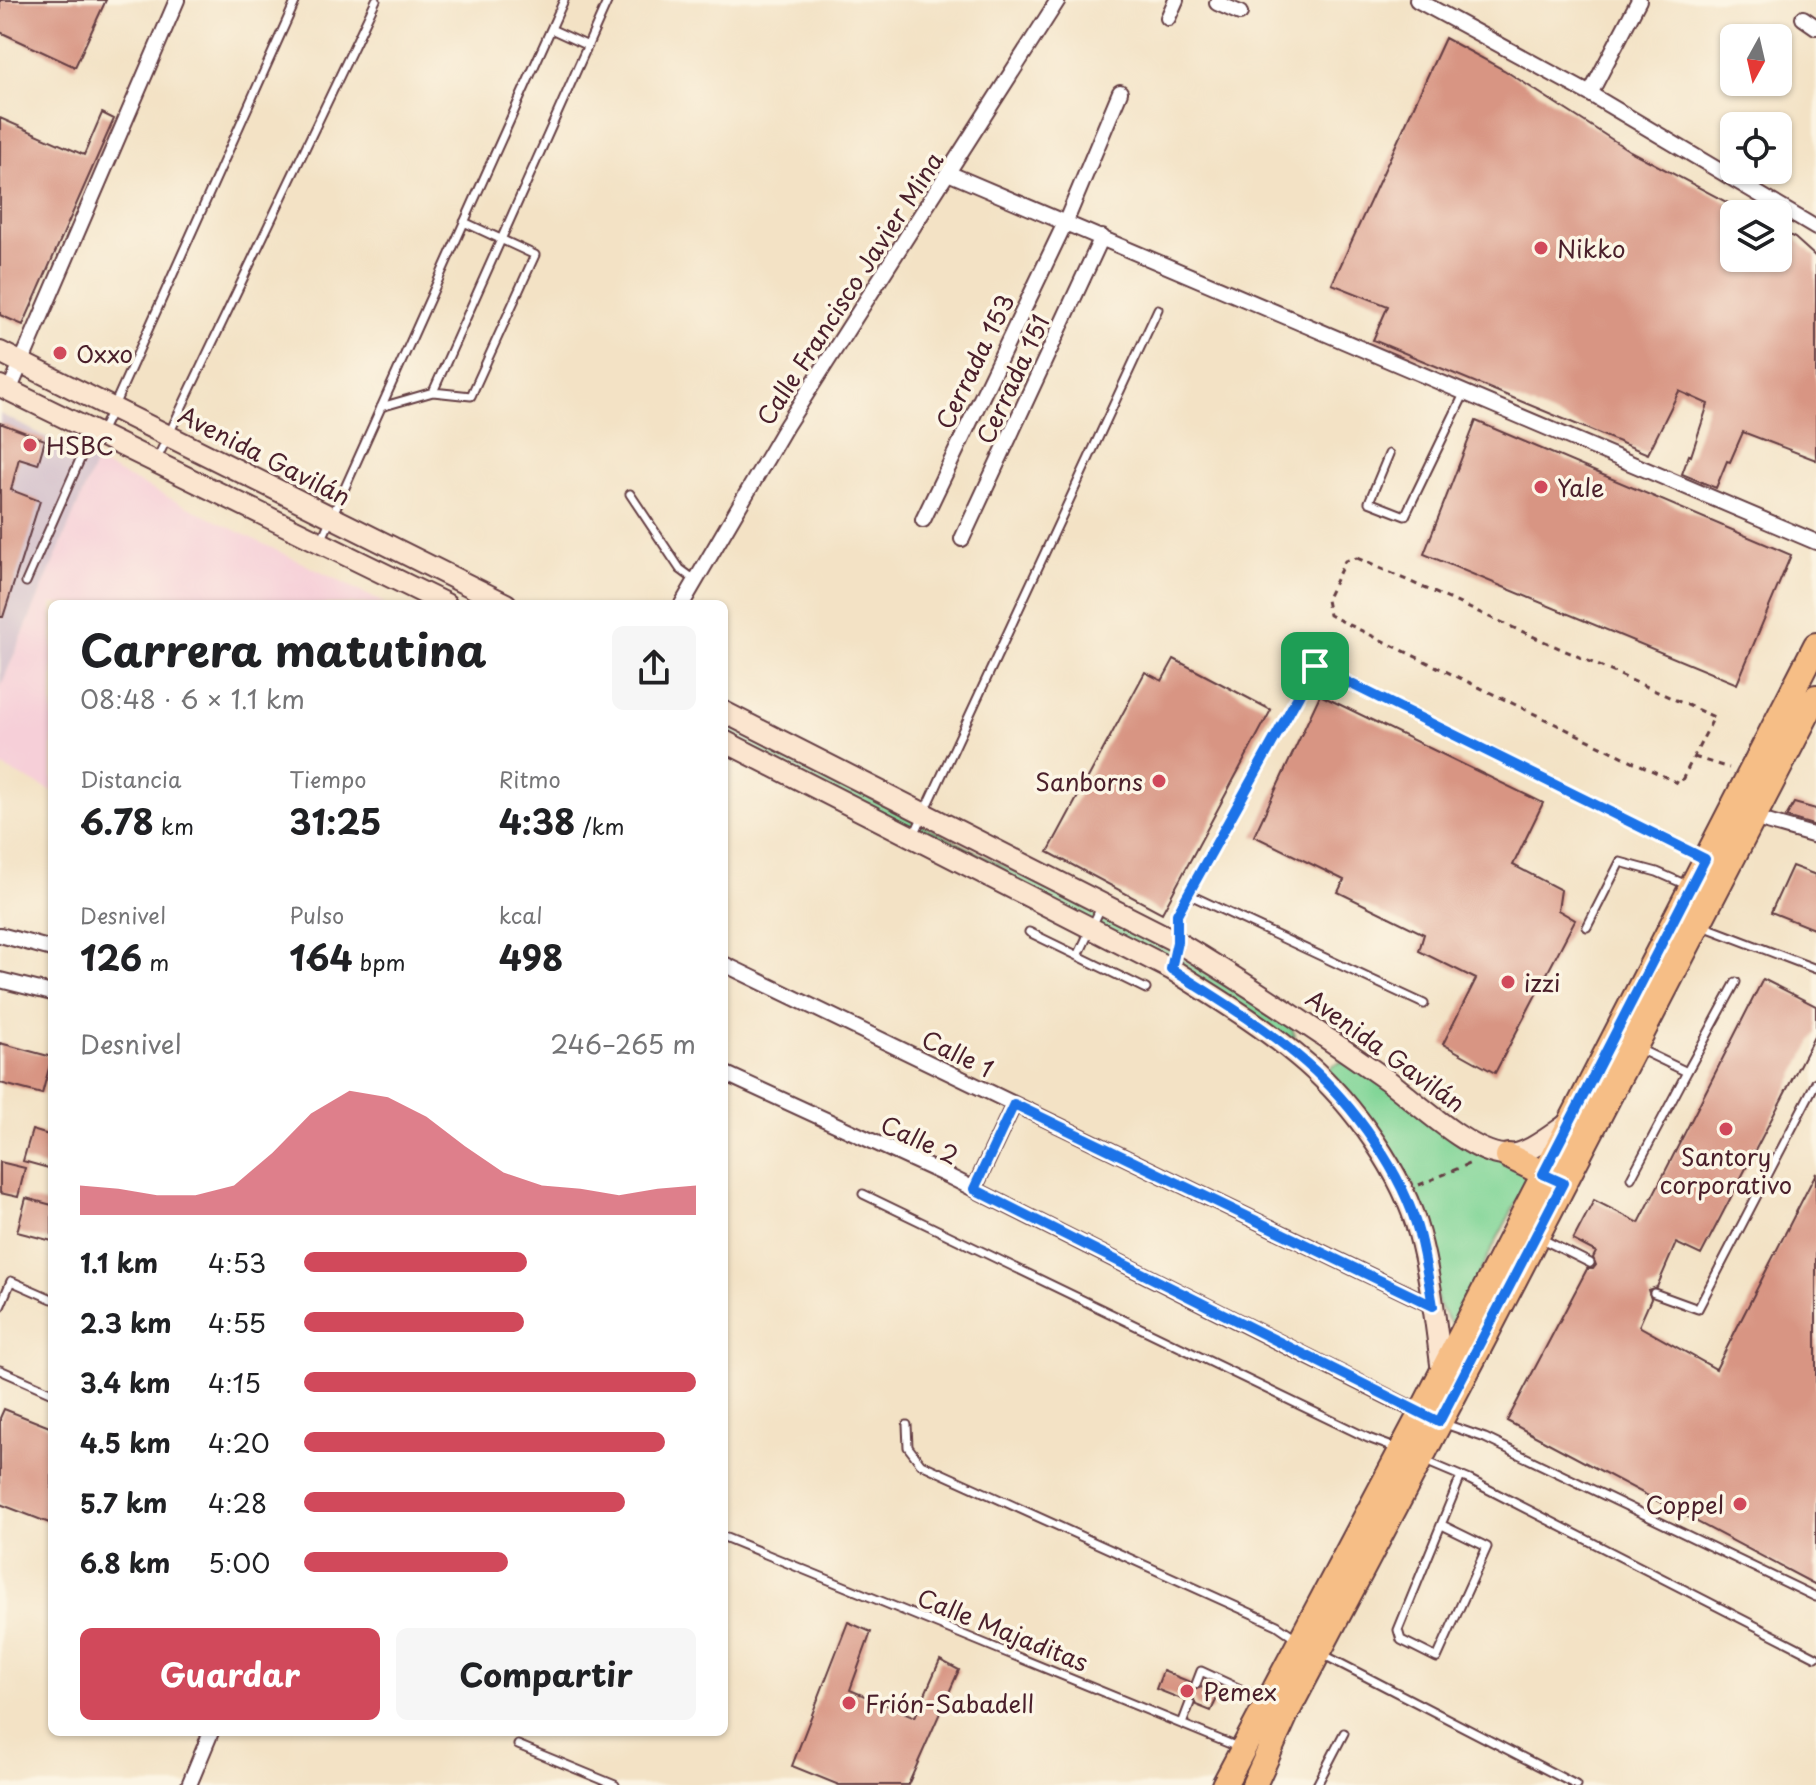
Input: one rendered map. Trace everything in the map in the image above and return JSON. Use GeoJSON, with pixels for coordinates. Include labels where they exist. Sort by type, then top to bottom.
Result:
{"type":"FeatureCollection","features":[{"type":"Feature","properties":{"kind":"main road","name":"Avenida Gavilán"},"geometry":{"type":"LineString","coordinates":[[0,352],[498,600]]}},
{"type":"Feature","properties":{"kind":"main road"},"geometry":{"type":"LineString","coordinates":[[4,389],[438,600]]}},
{"type":"Feature","properties":{"kind":"main road"},"geometry":{"type":"LineString","coordinates":[[1224,1785],[1243,1749],[1278,1707],[1553,1178],[1634,1046],[1698,924],[1753,818],[1760,778],[1816,645]]}},
{"type":"Feature","properties":{"kind":"main road"},"geometry":{"type":"LineString","coordinates":[[1442,1372],[1469,1343],[1536,1236],[1569,1123],[1705,859],[1816,697]]}},
{"type":"Feature","properties":{"kind":"main road","name":"Avenida Gavilán"},"geometry":{"type":"LineString","coordinates":[[728,714],[1177,942],[1241,980],[1477,1148],[1501,1155]]}},
{"type":"Feature","properties":{"kind":"main road"},"geometry":{"type":"LineString","coordinates":[[728,743],[1171,969],[1226,1004],[1306,1063],[1338,1096],[1378,1148],[1403,1193],[1419,1233],[1442,1372],[1430,1418]]}},
{"type":"Feature","properties":{"kind":"main road"},"geometry":{"type":"LineString","coordinates":[[1226,1004],[1241,980]]}},
{"type":"Feature","properties":{"kind":"main road"},"geometry":{"type":"LineString","coordinates":[[1306,1063],[1325,1038]]}},
{"type":"Feature","properties":{"kind":"main road"},"geometry":{"type":"LineString","coordinates":[[1501,1155],[1532,1147],[1569,1123]]}},
{"type":"Feature","properties":{"kind":"main road"},"geometry":{"type":"LineString","coordinates":[[1501,1155],[1553,1178]]}},
{"type":"Feature","properties":{"kind":"main road"},"geometry":{"type":"LineString","coordinates":[[1254,1785],[1267,1760],[1278,1707]]}},
{"type":"Feature","properties":{"kind":"street"},"geometry":{"type":"LineString","coordinates":[[4,389],[22,363],[177,0]]}},
{"type":"Feature","properties":{"kind":"street","name":"Calle Francisco Javier Mina"},"geometry":{"type":"LineString","coordinates":[[684,600],[786,426],[1058,0]]}},
{"type":"Feature","properties":{"kind":"street"},"geometry":{"type":"LineString","coordinates":[[1168,18],[1176,0]]}},
{"type":"Feature","properties":{"kind":"street"},"geometry":{"type":"LineString","coordinates":[[1218,0],[1217,3],[1240,13]]}},
{"type":"Feature","properties":{"kind":"street"},"geometry":{"type":"LineString","coordinates":[[1417,0],[1590,94],[1816,228]]}},
{"type":"Feature","properties":{"kind":"street"},"geometry":{"type":"LineString","coordinates":[[1590,94],[1639,0]]}},
{"type":"Feature","properties":{"kind":"street","name":"Cerrada 153"},"geometry":{"type":"LineString","coordinates":[[923,520],[1066,221],[1120,92]]}},
{"type":"Feature","properties":{"kind":"street"},"geometry":{"type":"LineString","coordinates":[[948,173],[1816,542]]}},
{"type":"Feature","properties":{"kind":"street","name":"Cerrada 151"},"geometry":{"type":"LineString","coordinates":[[962,539],[1102,237]]}},
{"type":"Feature","properties":{"kind":"street"},"geometry":{"type":"LineString","coordinates":[[1753,818],[1816,836]]}},
{"type":"Feature","properties":{"kind":"street"},"geometry":{"type":"LineString","coordinates":[[0,935],[48,948]]}},
{"type":"Feature","properties":{"kind":"street","name":"Calle 1"},"geometry":{"type":"LineString","coordinates":[[728,966],[1433,1306]]}},
{"type":"Feature","properties":{"kind":"street"},"geometry":{"type":"LineString","coordinates":[[0,980],[48,992]]}},
{"type":"Feature","properties":{"kind":"street","name":"Calle 2"},"geometry":{"type":"LineString","coordinates":[[728,1075],[974,1189],[1430,1418]]}},
{"type":"Feature","properties":{"kind":"street"},"geometry":{"type":"LineString","coordinates":[[974,1189],[1014,1104]]}},
{"type":"Feature","properties":{"kind":"street"},"geometry":{"type":"LineString","coordinates":[[189,1785],[209,1736]]}},
{"type":"Feature","properties":{"kind":"lane"},"geometry":{"type":"LineString","coordinates":[[26,582],[82,455],[100,434],[113,408],[296,0]]}},
{"type":"Feature","properties":{"kind":"lane"},"geometry":{"type":"LineString","coordinates":[[156,461],[376,0]]}},
{"type":"Feature","properties":{"kind":"lane"},"geometry":{"type":"LineString","coordinates":[[321,543],[564,0]]}},
{"type":"Feature","properties":{"kind":"lane"},"geometry":{"type":"LineString","coordinates":[[433,392],[608,0]]}},
{"type":"Feature","properties":{"kind":"lane"},"geometry":{"type":"LineString","coordinates":[[551,29],[588,46]]}},
{"type":"Feature","properties":{"kind":"lane"},"geometry":{"type":"LineString","coordinates":[[381,407],[433,392],[471,396],[535,255],[464,222]]}},
{"type":"Feature","properties":{"kind":"lane"},"geometry":{"type":"LineString","coordinates":[[913,837],[1158,309]]}},
{"type":"Feature","properties":{"kind":"lane"},"geometry":{"type":"LineString","coordinates":[[1389,454],[1369,502],[1405,516],[1465,392]]}},
{"type":"Feature","properties":{"kind":"lane"},"geometry":{"type":"LineString","coordinates":[[630,494],[680,569],[695,580]]}},
{"type":"Feature","properties":{"kind":"lane"},"geometry":{"type":"LineString","coordinates":[[1171,969],[1177,942],[1177,914],[1315,666],[1705,859]]}},
{"type":"Feature","properties":{"kind":"lane"},"geometry":{"type":"LineString","coordinates":[[1587,927],[1620,862],[1657,872],[1691,887]]}},
{"type":"Feature","properties":{"kind":"lane"},"geometry":{"type":"LineString","coordinates":[[1188,894],[1424,1004]]}},
{"type":"Feature","properties":{"kind":"lane"},"geometry":{"type":"LineString","coordinates":[[1078,956],[1103,903]]}},
{"type":"Feature","properties":{"kind":"lane"},"geometry":{"type":"LineString","coordinates":[[1698,924],[1816,969]]}},
{"type":"Feature","properties":{"kind":"lane"},"geometry":{"type":"LineString","coordinates":[[1029,932],[1146,989]]}},
{"type":"Feature","properties":{"kind":"lane"},"geometry":{"type":"LineString","coordinates":[[1631,1178],[1736,982]]}},
{"type":"Feature","properties":{"kind":"lane"},"geometry":{"type":"LineString","coordinates":[[1634,1046],[1687,1072]]}},
{"type":"Feature","properties":{"kind":"lane"},"geometry":{"type":"LineString","coordinates":[[1654,1293],[1698,1309],[1816,1082]]}},
{"type":"Feature","properties":{"kind":"lane"},"geometry":{"type":"LineString","coordinates":[[863,1194],[1368,1438],[1461,1476],[1816,1657]]}},
{"type":"Feature","properties":{"kind":"lane"},"geometry":{"type":"LineString","coordinates":[[1536,1236],[1590,1263]]}},
{"type":"Feature","properties":{"kind":"lane"},"geometry":{"type":"LineString","coordinates":[[0,1307],[11,1281],[48,1297]]}},
{"type":"Feature","properties":{"kind":"lane"},"geometry":{"type":"LineString","coordinates":[[0,1370],[48,1391]]}},
{"type":"Feature","properties":{"kind":"lane"},"geometry":{"type":"LineString","coordinates":[[1430,1418],[1485,1438],[1816,1597]]}},
{"type":"Feature","properties":{"kind":"lane"},"geometry":{"type":"LineString","coordinates":[[907,1425],[908,1447],[921,1464],[1277,1625],[1309,1646],[1576,1785]]}},
{"type":"Feature","properties":{"kind":"lane"},"geometry":{"type":"LineString","coordinates":[[1442,1525],[1487,1547],[1437,1658],[1401,1640],[1398,1630],[1461,1476]]}},
{"type":"Feature","properties":{"kind":"lane","name":"Calle Majaditas"},"geometry":{"type":"LineString","coordinates":[[728,1539],[1267,1760]]}},
{"type":"Feature","properties":{"kind":"lane"},"geometry":{"type":"LineString","coordinates":[[1196,1684],[1201,1671],[1278,1707]]}},
{"type":"Feature","properties":{"kind":"lane"},"geometry":{"type":"LineString","coordinates":[[1182,1724],[1190,1703]]}},
{"type":"Feature","properties":{"kind":"lane"},"geometry":{"type":"LineString","coordinates":[[1317,1785],[1344,1733]]}},
{"type":"Feature","properties":{"kind":"lane"},"geometry":{"type":"LineString","coordinates":[[518,1745],[615,1785]]}},
{"type":"Feature","properties":{"kind":"path"},"geometry":{"type":"LineString","coordinates":[[1357,558],[1714,717],[1694,757],[1680,784],[1329,615],[1326,600],[1345,561],[1357,558]]}},
{"type":"Feature","properties":{"kind":"path"},"geometry":{"type":"LineString","coordinates":[[1694,757],[1760,778]]}},
{"type":"Feature","properties":{"kind":"path"},"geometry":{"type":"LineString","coordinates":[[1403,1193],[1501,1155]]}},
{"type":"Feature","properties":{"kind":"shaded area"},"geometry":{"type":"Polygon","coordinates":[[[0,414],[96,462],[0,688],[0,414]]]}},
{"type":"Feature","properties":{"kind":"shaded area"},"geometry":{"type":"Polygon","coordinates":[[[96,462],[378,600],[48,600],[48,789],[0,766],[0,688],[96,462]]]}},
{"type":"Feature","properties":{"kind":"green space"},"geometry":{"type":"Polygon","coordinates":[[[728,725],[1168,950],[1285,1023],[1293,1030],[1291,1040],[728,734],[728,725]]]}},
{"type":"Feature","properties":{"kind":"green space"},"geometry":{"type":"Polygon","coordinates":[[[1344,1061],[1533,1171],[1452,1325],[1438,1305],[1416,1191],[1384,1139],[1328,1072],[1333,1065],[1344,1061]]]}},
{"type":"Feature","properties":{"kind":"building"},"geometry":{"type":"Polygon","coordinates":[[[0,0],[106,0],[75,67],[0,32],[0,0]]]}},
{"type":"Feature","properties":{"kind":"building","name":"Nikko"},"geometry":{"type":"Polygon","coordinates":[[[1445,38],[1504,70],[1630,151],[1723,200],[1720,200],[1720,272],[1792,272],[1792,236],[1816,257],[1816,460],[1743,432],[1716,488],[1682,474],[1708,404],[1679,391],[1648,454],[1373,340],[1388,306],[1332,284],[1445,38]]]}},
{"type":"Feature","properties":{"kind":"building"},"geometry":{"type":"Polygon","coordinates":[[[102,113],[114,119],[23,325],[0,315],[0,118],[84,155],[102,113]]]}},
{"type":"Feature","properties":{"kind":"building","name":"Yale"},"geometry":{"type":"Polygon","coordinates":[[[1476,421],[1791,555],[1737,684],[1424,554],[1476,421]]]}},
{"type":"Feature","properties":{"kind":"building"},"geometry":{"type":"Polygon","coordinates":[[[0,423],[45,440],[38,464],[19,458],[11,490],[40,501],[3,617],[0,617],[0,423]]]}},
{"type":"Feature","properties":{"kind":"building","name":"Sanborns"},"geometry":{"type":"Polygon","coordinates":[[[1174,659],[1271,710],[1162,913],[1048,852],[1145,672],[1162,681],[1174,659]]]}},
{"type":"Feature","properties":{"kind":"building"},"geometry":{"type":"Polygon","coordinates":[[[1320,695],[1543,803],[1513,865],[1561,890],[1558,910],[1575,920],[1495,1073],[1443,1044],[1476,979],[1419,951],[1424,934],[1338,892],[1344,880],[1254,836],[1320,695]]]}},
{"type":"Feature","properties":{"kind":"building"},"geometry":{"type":"Polygon","coordinates":[[[1794,803],[1816,809],[1816,826],[1786,817],[1794,803]]]}},
{"type":"Feature","properties":{"kind":"building"},"geometry":{"type":"Polygon","coordinates":[[[1792,866],[1816,875],[1816,930],[1771,912],[1792,866]]]}},
{"type":"Feature","properties":{"kind":"building"},"geometry":{"type":"Polygon","coordinates":[[[1763,979],[1816,1006],[1816,1033],[1701,1255],[1676,1243],[1657,1287],[1648,1290],[1651,1299],[1639,1326],[1716,1369],[1816,1173],[1816,1585],[1507,1421],[1587,1269],[1593,1269],[1596,1265],[1593,1258],[1596,1252],[1573,1240],[1594,1200],[1639,1223],[1763,979]]]}},
{"type":"Feature","properties":{"kind":"building"},"geometry":{"type":"Polygon","coordinates":[[[0,1043],[48,1056],[48,1072],[42,1094],[0,1083],[0,1043]]]}},
{"type":"Feature","properties":{"kind":"building"},"geometry":{"type":"Polygon","coordinates":[[[32,1130],[48,1135],[48,1168],[23,1161],[32,1130]]]}},
{"type":"Feature","properties":{"kind":"building"},"geometry":{"type":"Polygon","coordinates":[[[0,1162],[25,1168],[18,1197],[0,1193],[0,1162]]]}},
{"type":"Feature","properties":{"kind":"building"},"geometry":{"type":"Polygon","coordinates":[[[26,1198],[48,1204],[48,1240],[17,1232],[26,1198]]]}},
{"type":"Feature","properties":{"kind":"building"},"geometry":{"type":"Polygon","coordinates":[[[4,1409],[48,1426],[48,1522],[0,1504],[0,1418],[4,1409]]]}},
{"type":"Feature","properties":{"kind":"building","name":"Frión-Sabadell"},"geometry":{"type":"Polygon","coordinates":[[[848,1622],[871,1632],[850,1690],[915,1717],[940,1660],[959,1670],[908,1785],[839,1785],[792,1766],[848,1622]]]}},
{"type":"Feature","properties":{"kind":"building","name":"Pemex"},"geometry":{"type":"Polygon","coordinates":[[[1163,1671],[1190,1682],[1193,1690],[1202,1687],[1219,1694],[1211,1711],[1196,1705],[1193,1697],[1184,1700],[1156,1689],[1163,1671]]]}},
{"type":"Feature","properties":{"kind":"place","name":"Nikko"},"geometry":{"type":"Point","coordinates":[1541,248]}},
{"type":"Feature","properties":{"kind":"place","name":"Oxxo"},"geometry":{"type":"Point","coordinates":[60,353]}},
{"type":"Feature","properties":{"kind":"place","name":"HSBC"},"geometry":{"type":"Point","coordinates":[30,445]}},
{"type":"Feature","properties":{"kind":"place","name":"Yale"},"geometry":{"type":"Point","coordinates":[1541,487]}},
{"type":"Feature","properties":{"kind":"place","name":"Sanborns"},"geometry":{"type":"Point","coordinates":[1159,781]}},
{"type":"Feature","properties":{"kind":"place","name":"izzi"},"geometry":{"type":"Point","coordinates":[1508,982]}},
{"type":"Feature","properties":{"kind":"place","name":"Santory corporativo"},"geometry":{"type":"Point","coordinates":[1726,1129]}},
{"type":"Feature","properties":{"kind":"place","name":"Coppel"},"geometry":{"type":"Point","coordinates":[1740,1504]}},
{"type":"Feature","properties":{"kind":"place","name":"Pemex"},"geometry":{"type":"Point","coordinates":[1187,1691]}},
{"type":"Feature","properties":{"kind":"place","name":"Frión-Sabadell"},"geometry":{"type":"Point","coordinates":[849,1703]}},
{"type":"Feature","properties":{"kind":"route"},"geometry":{"type":"LineString","coordinates":[[1315,666],[1705,859],[1543,1174],[1563,1183],[1439,1422],[974,1189],[1014,1104],[1433,1306],[1419,1233],[1407,1201],[1378,1148],[1357,1119],[1306,1063],[1226,1004],[1171,969],[1177,942],[1177,914],[1315,666]]}}]}
